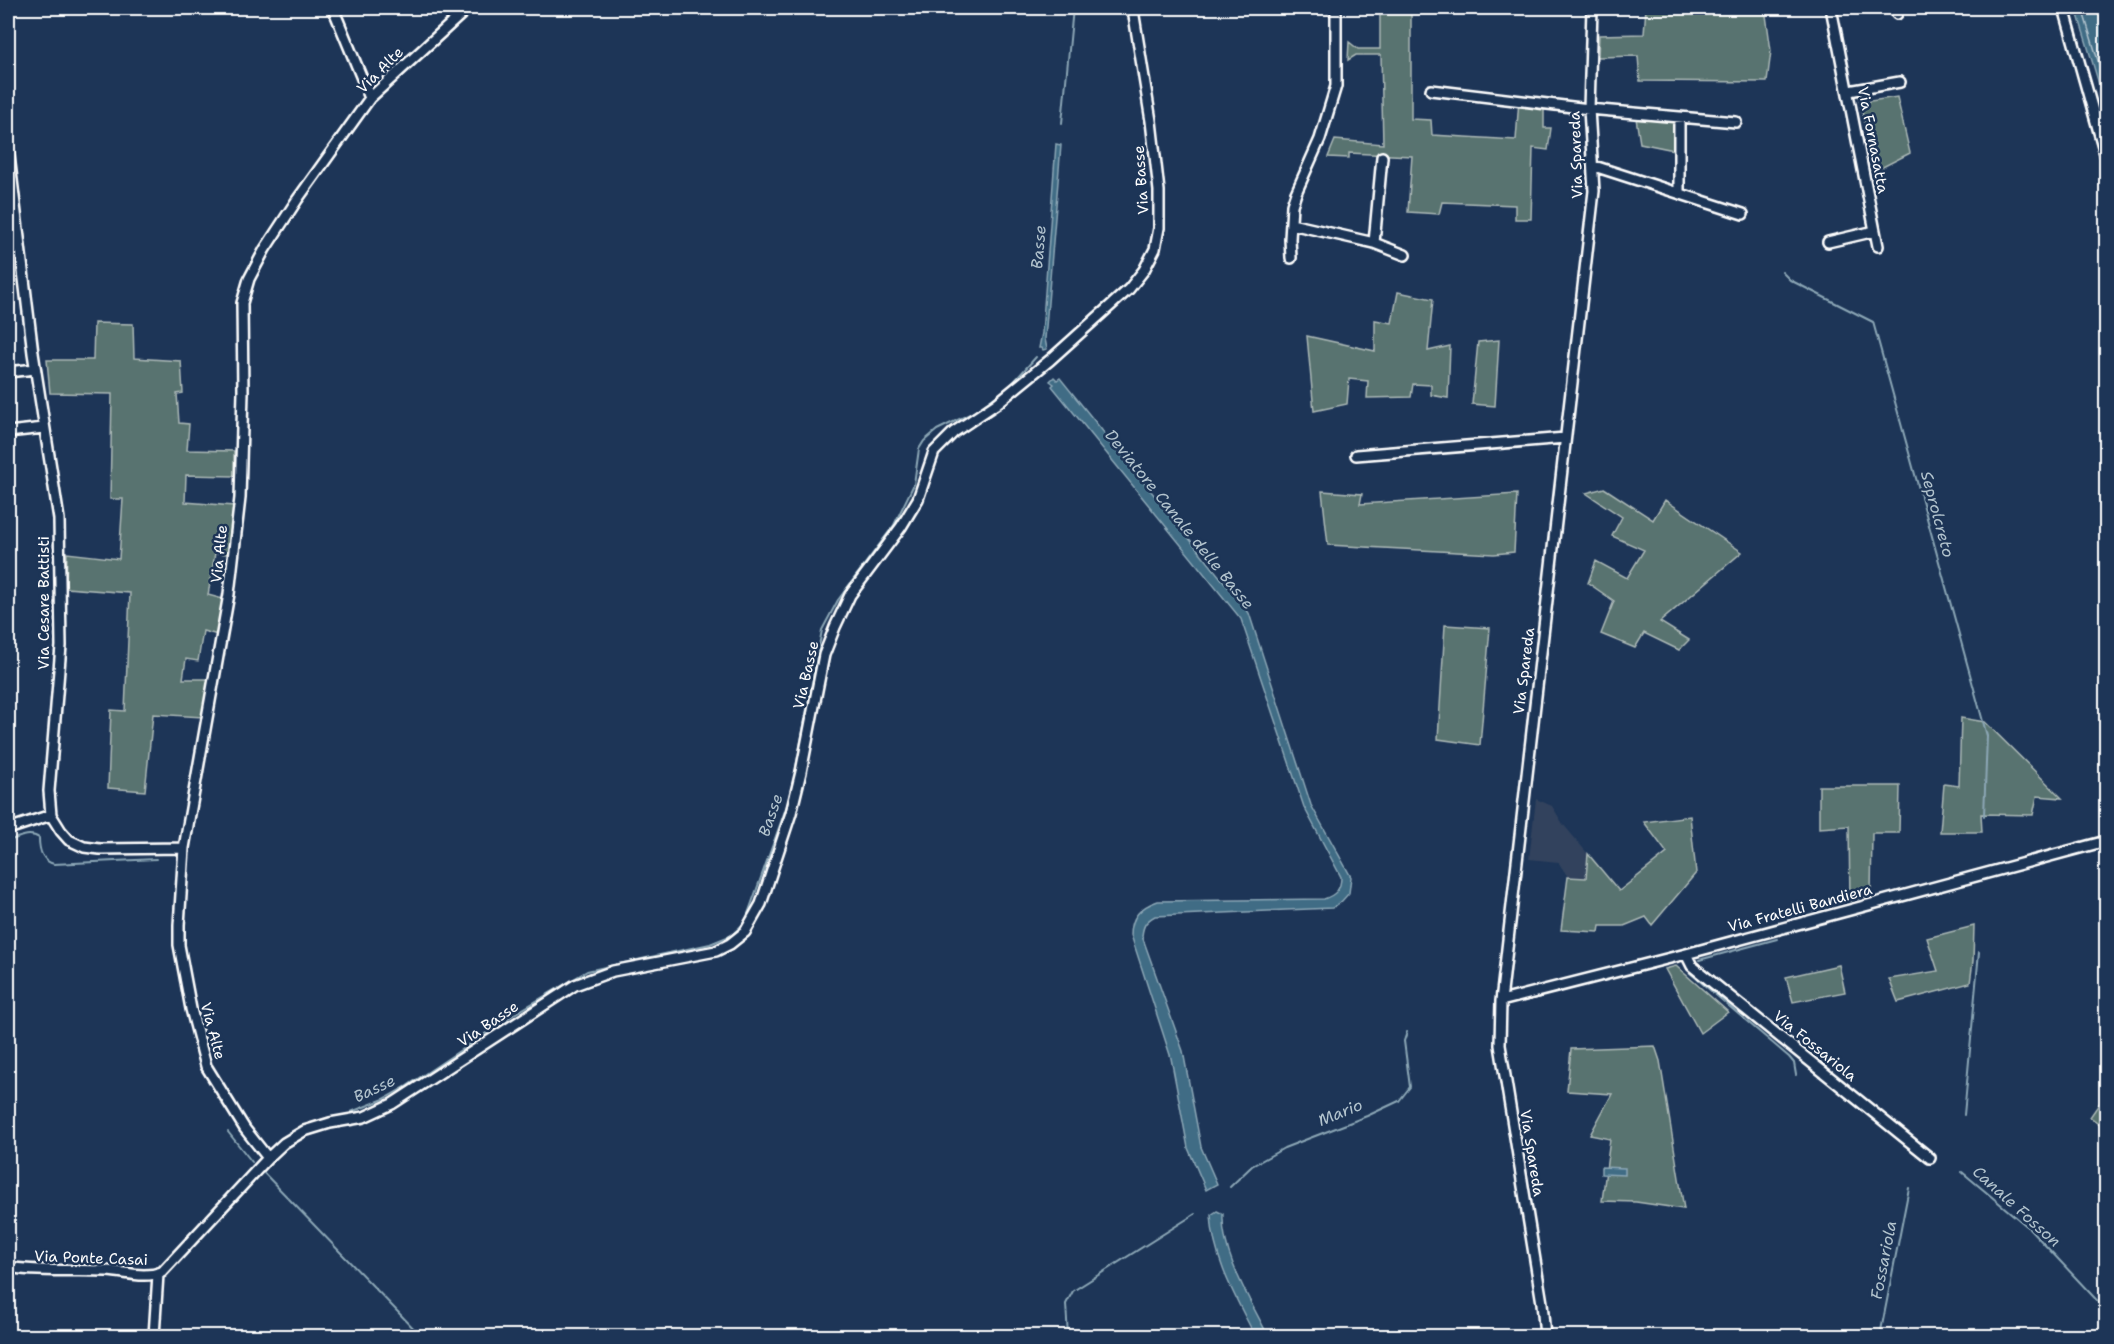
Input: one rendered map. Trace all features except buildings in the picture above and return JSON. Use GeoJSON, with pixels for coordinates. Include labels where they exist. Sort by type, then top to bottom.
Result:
{"type":"FeatureCollection","features":[{"type":"Feature","properties":{"kind":"street"},"geometry":{"type":"LineString","coordinates":[[333,8],[370,98]]}},
{"type":"Feature","properties":{"kind":"street","name":"Via Alte"},"geometry":{"type":"LineString","coordinates":[[268,1158],[244,1129],[206,1066],[197,1034],[179,945],[184,848],[229,594],[240,498],[243,382],[242,303],[249,279],[265,249],[370,98],[468,8]]}},
{"type":"Feature","properties":{"kind":"street","name":"Via Basse"},"geometry":{"type":"LineString","coordinates":[[268,1158],[284,1143],[304,1131],[330,1123],[364,1117],[392,1104],[576,985],[613,971],[716,951],[730,944],[745,932],[761,904],[791,813],[824,655],[835,627],[850,595],[901,527],[918,499],[934,452],[954,432],[996,404],[1050,360],[1129,289],[1144,270],[1155,249],[1159,228],[1159,191],[1151,121],[1134,16],[1135,8]]}},
{"type":"Feature","properties":{"kind":"street"},"geometry":{"type":"LineString","coordinates":[[1291,258],[1291,224],[1296,193],[1320,140],[1336,86],[1336,8]]}},
{"type":"Feature","properties":{"kind":"street","name":"Via Spareda"},"geometry":{"type":"LineString","coordinates":[[1545,1336],[1542,1303],[1500,1045],[1501,1001],[1594,191],[1589,109],[1592,8]]}},
{"type":"Feature","properties":{"kind":"street","name":"Via Fornasatta"},"geometry":{"type":"LineString","coordinates":[[1832,8],[1878,246]]}},
{"type":"Feature","properties":{"kind":"street"},"geometry":{"type":"LineString","coordinates":[[2064,8],[2106,157]]}},
{"type":"Feature","properties":{"kind":"street"},"geometry":{"type":"LineString","coordinates":[[1849,91],[1900,82]]}},
{"type":"Feature","properties":{"kind":"street"},"geometry":{"type":"LineString","coordinates":[[1431,90],[1589,109],[1736,122]]}},
{"type":"Feature","properties":{"kind":"street"},"geometry":{"type":"LineString","coordinates":[[1679,117],[1679,193]]}},
{"type":"Feature","properties":{"kind":"street","name":"Via Cesare Battisti"},"geometry":{"type":"LineString","coordinates":[[8,147],[35,369],[59,519],[61,646],[49,792],[51,815]]}},
{"type":"Feature","properties":{"kind":"street"},"geometry":{"type":"LineString","coordinates":[[1374,243],[1382,157]]}},
{"type":"Feature","properties":{"kind":"street"},"geometry":{"type":"LineString","coordinates":[[1594,166],[1743,214]]}},
{"type":"Feature","properties":{"kind":"street"},"geometry":{"type":"LineString","coordinates":[[1291,224],[1374,243],[1406,255]]}},
{"type":"Feature","properties":{"kind":"street"},"geometry":{"type":"LineString","coordinates":[[1828,242],[1875,231]]}},
{"type":"Feature","properties":{"kind":"street"},"geometry":{"type":"LineString","coordinates":[[8,372],[35,369]]}},
{"type":"Feature","properties":{"kind":"street"},"geometry":{"type":"LineString","coordinates":[[8,432],[44,428]]}},
{"type":"Feature","properties":{"kind":"street"},"geometry":{"type":"LineString","coordinates":[[1356,456],[1565,438]]}},
{"type":"Feature","properties":{"kind":"street"},"geometry":{"type":"LineString","coordinates":[[8,829],[51,815],[69,840],[84,847],[99,849],[184,848]]}},
{"type":"Feature","properties":{"kind":"street","name":"Via Fratelli Bandiera"},"geometry":{"type":"LineString","coordinates":[[1501,1001],[1686,954],[2106,841]]}},
{"type":"Feature","properties":{"kind":"street","name":"Via Fossariola"},"geometry":{"type":"LineString","coordinates":[[1686,954],[1692,966],[1930,1158]]}},
{"type":"Feature","properties":{"kind":"street","name":"Via Ponte Casai"},"geometry":{"type":"LineString","coordinates":[[8,1267],[31,1271],[108,1271],[152,1276],[158,1274],[166,1269],[268,1158]]}},
{"type":"Feature","properties":{"kind":"street"},"geometry":{"type":"LineString","coordinates":[[154,1336],[158,1274]]}},
{"type":"Feature","properties":{"kind":"shaded area"},"geometry":{"type":"Polygon","coordinates":[[[1536,799],[1552,806],[1563,824],[1588,854],[1586,878],[1568,877],[1558,862],[1529,859],[1536,799]]]}},
{"type":"Feature","properties":{"kind":"green space"},"geometry":{"type":"Polygon","coordinates":[[[1380,8],[1411,8],[1411,119],[1431,120],[1432,135],[1516,140],[1519,100],[1544,106],[1544,128],[1551,128],[1548,150],[1533,148],[1531,219],[1515,219],[1515,205],[1442,202],[1439,214],[1408,212],[1412,156],[1349,153],[1349,158],[1328,157],[1335,140],[1383,144],[1381,55],[1356,55],[1348,60],[1349,42],[1358,49],[1380,49],[1380,8]]]}},
{"type":"Feature","properties":{"kind":"green space"},"geometry":{"type":"Polygon","coordinates":[[[1646,8],[1765,8],[1771,51],[1767,82],[1640,81],[1638,56],[1598,57],[1599,35],[1644,34],[1646,8]]]}},
{"type":"Feature","properties":{"kind":"green space"},"geometry":{"type":"Polygon","coordinates":[[[1859,97],[1864,102],[1897,97],[1910,153],[1875,171],[1859,97]]]}},
{"type":"Feature","properties":{"kind":"green space"},"geometry":{"type":"Polygon","coordinates":[[[1636,118],[1673,121],[1674,150],[1640,143],[1636,118]]]}},
{"type":"Feature","properties":{"kind":"green space"},"geometry":{"type":"Polygon","coordinates":[[[1398,292],[1433,299],[1428,351],[1450,346],[1448,398],[1431,395],[1431,385],[1413,384],[1411,397],[1367,398],[1368,381],[1349,379],[1347,404],[1314,411],[1307,336],[1375,351],[1375,320],[1392,323],[1398,292]]]}},
{"type":"Feature","properties":{"kind":"green space"},"geometry":{"type":"Polygon","coordinates":[[[94,323],[133,324],[134,358],[181,361],[183,393],[177,394],[179,423],[189,424],[187,450],[234,451],[234,476],[186,475],[185,502],[234,506],[228,554],[215,553],[208,595],[223,599],[218,635],[203,631],[198,661],[186,659],[183,679],[210,679],[203,717],[153,714],[145,791],[108,788],[111,710],[125,711],[130,593],[66,588],[67,553],[119,559],[123,499],[110,499],[112,394],[50,393],[47,360],[93,360],[94,323]]]}},
{"type":"Feature","properties":{"kind":"green space"},"geometry":{"type":"Polygon","coordinates":[[[1499,340],[1495,406],[1472,404],[1478,342],[1499,340]]]}},
{"type":"Feature","properties":{"kind":"green space"},"geometry":{"type":"Polygon","coordinates":[[[1604,488],[1653,520],[1665,500],[1742,552],[1660,622],[1689,640],[1679,650],[1644,633],[1635,648],[1601,634],[1614,601],[1588,583],[1596,561],[1627,578],[1644,550],[1612,536],[1622,517],[1586,493],[1604,488]]]}},
{"type":"Feature","properties":{"kind":"green space"},"geometry":{"type":"Polygon","coordinates":[[[1322,491],[1362,494],[1360,504],[1517,494],[1514,552],[1494,554],[1328,545],[1322,491]]]}},
{"type":"Feature","properties":{"kind":"green space"},"geometry":{"type":"Polygon","coordinates":[[[1445,625],[1490,628],[1480,745],[1438,739],[1445,625]]]}},
{"type":"Feature","properties":{"kind":"green space"},"geometry":{"type":"Polygon","coordinates":[[[1961,718],[1985,722],[2062,798],[2037,796],[2033,815],[1981,814],[1982,832],[1940,832],[1944,784],[1959,786],[1961,718]]]}},
{"type":"Feature","properties":{"kind":"green space"},"geometry":{"type":"Polygon","coordinates":[[[1819,786],[1900,786],[1899,833],[1872,833],[1871,895],[1850,901],[1849,826],[1819,828],[1819,786]]]}},
{"type":"Feature","properties":{"kind":"green space"},"geometry":{"type":"Polygon","coordinates":[[[1690,816],[1696,873],[1652,925],[1646,917],[1624,926],[1600,926],[1599,932],[1561,930],[1568,877],[1586,878],[1588,854],[1619,891],[1667,853],[1644,822],[1690,816]]]}},
{"type":"Feature","properties":{"kind":"green space"},"geometry":{"type":"Polygon","coordinates":[[[1974,926],[1970,983],[1898,1002],[1889,979],[1938,971],[1927,938],[1974,926]]]}},
{"type":"Feature","properties":{"kind":"green space"},"geometry":{"type":"Polygon","coordinates":[[[1839,965],[1845,992],[1793,1002],[1786,977],[1839,965]]]}},
{"type":"Feature","properties":{"kind":"green space"},"geometry":{"type":"Polygon","coordinates":[[[1676,966],[1728,1012],[1700,1033],[1665,969],[1676,966]]]}},
{"type":"Feature","properties":{"kind":"green space"},"geometry":{"type":"Polygon","coordinates":[[[1655,1046],[1660,1061],[1684,1209],[1636,1202],[1602,1201],[1610,1139],[1590,1135],[1612,1094],[1567,1091],[1571,1049],[1655,1046]]]}},
{"type":"Feature","properties":{"kind":"green space"},"geometry":{"type":"Polygon","coordinates":[[[2106,1094],[2106,1128],[2090,1117],[2106,1094]]]}},
{"type":"Feature","properties":{"kind":"water"},"geometry":{"type":"Polygon","coordinates":[[[2076,8],[2106,8],[2106,107],[2076,8]]]}},
{"type":"Feature","properties":{"kind":"water"},"geometry":{"type":"Polygon","coordinates":[[[1056,144],[1061,145],[1045,339],[1047,349],[1043,350],[1039,348],[1056,144]]]}},
{"type":"Feature","properties":{"kind":"water"},"geometry":{"type":"Polygon","coordinates":[[[1054,377],[1057,380],[1060,378],[1249,613],[1311,805],[1351,877],[1349,893],[1332,908],[1155,916],[1144,926],[1142,936],[1183,1051],[1201,1147],[1217,1184],[1206,1190],[1188,1148],[1171,1058],[1131,935],[1135,918],[1146,906],[1158,901],[1324,899],[1337,891],[1341,877],[1304,807],[1241,619],[1052,386],[1054,384],[1050,381],[1054,377]]]}},
{"type":"Feature","properties":{"kind":"water"},"geometry":{"type":"Polygon","coordinates":[[[1601,1167],[1625,1168],[1625,1175],[1601,1174],[1601,1167]]]}},
{"type":"Feature","properties":{"kind":"water"},"geometry":{"type":"Polygon","coordinates":[[[1217,1211],[1223,1214],[1227,1245],[1238,1277],[1268,1336],[1255,1336],[1233,1293],[1216,1247],[1211,1215],[1217,1211]]]}},
{"type":"Feature","properties":{"kind":"waterway","name":"Basse"},"geometry":{"type":"LineString","coordinates":[[1062,123],[1073,8]]}},
{"type":"Feature","properties":{"kind":"waterway","name":"Seprolcreto"},"geometry":{"type":"LineString","coordinates":[[1782,272],[1790,280],[1873,322],[1987,736],[1984,816]]}},
{"type":"Feature","properties":{"kind":"waterway","name":"Basse"},"geometry":{"type":"LineString","coordinates":[[351,1112],[384,1099],[407,1086],[516,1013],[587,971],[710,944],[732,935],[745,922],[791,794],[822,630],[838,600],[894,525],[914,484],[919,449],[924,441],[937,430],[974,412],[1010,386],[1036,357]]}},
{"type":"Feature","properties":{"kind":"waterway"},"geometry":{"type":"LineString","coordinates":[[8,841],[24,836],[35,836],[39,838],[44,858],[54,864],[156,859]]}},
{"type":"Feature","properties":{"kind":"waterway"},"geometry":{"type":"LineString","coordinates":[[1699,960],[1777,939]]}},
{"type":"Feature","properties":{"kind":"waterway","name":"Canale Fosson"},"geometry":{"type":"LineString","coordinates":[[1964,1115],[1979,952]]}},
{"type":"Feature","properties":{"kind":"waterway","name":"Fossariola"},"geometry":{"type":"LineString","coordinates":[[1690,973],[1789,1057],[1794,1063],[1796,1075]]}},
{"type":"Feature","properties":{"kind":"waterway","name":"Mario"},"geometry":{"type":"LineString","coordinates":[[1230,1187],[1252,1166],[1284,1148],[1399,1101],[1410,1087],[1404,1041],[1407,1032]]}},
{"type":"Feature","properties":{"kind":"waterway"},"geometry":{"type":"LineString","coordinates":[[228,1132],[252,1162]]}},
{"type":"Feature","properties":{"kind":"waterway","name":"Canale Fosson"},"geometry":{"type":"LineString","coordinates":[[1962,1172],[2029,1228],[2106,1310]]}},
{"type":"Feature","properties":{"kind":"waterway"},"geometry":{"type":"LineString","coordinates":[[264,1173],[421,1336]]}},
{"type":"Feature","properties":{"kind":"waterway","name":"Fossariola"},"geometry":{"type":"LineString","coordinates":[[1880,1336],[1909,1188]]}},
{"type":"Feature","properties":{"kind":"waterway","name":"Mario"},"geometry":{"type":"LineString","coordinates":[[1068,1336],[1066,1304],[1073,1291],[1195,1214]]}},
{"type":"Feature","properties":{"kind":"water label","name":"Deviatore Canale delle Basse"},"geometry":{"type":"Point","coordinates":[1180,519]}}]}
